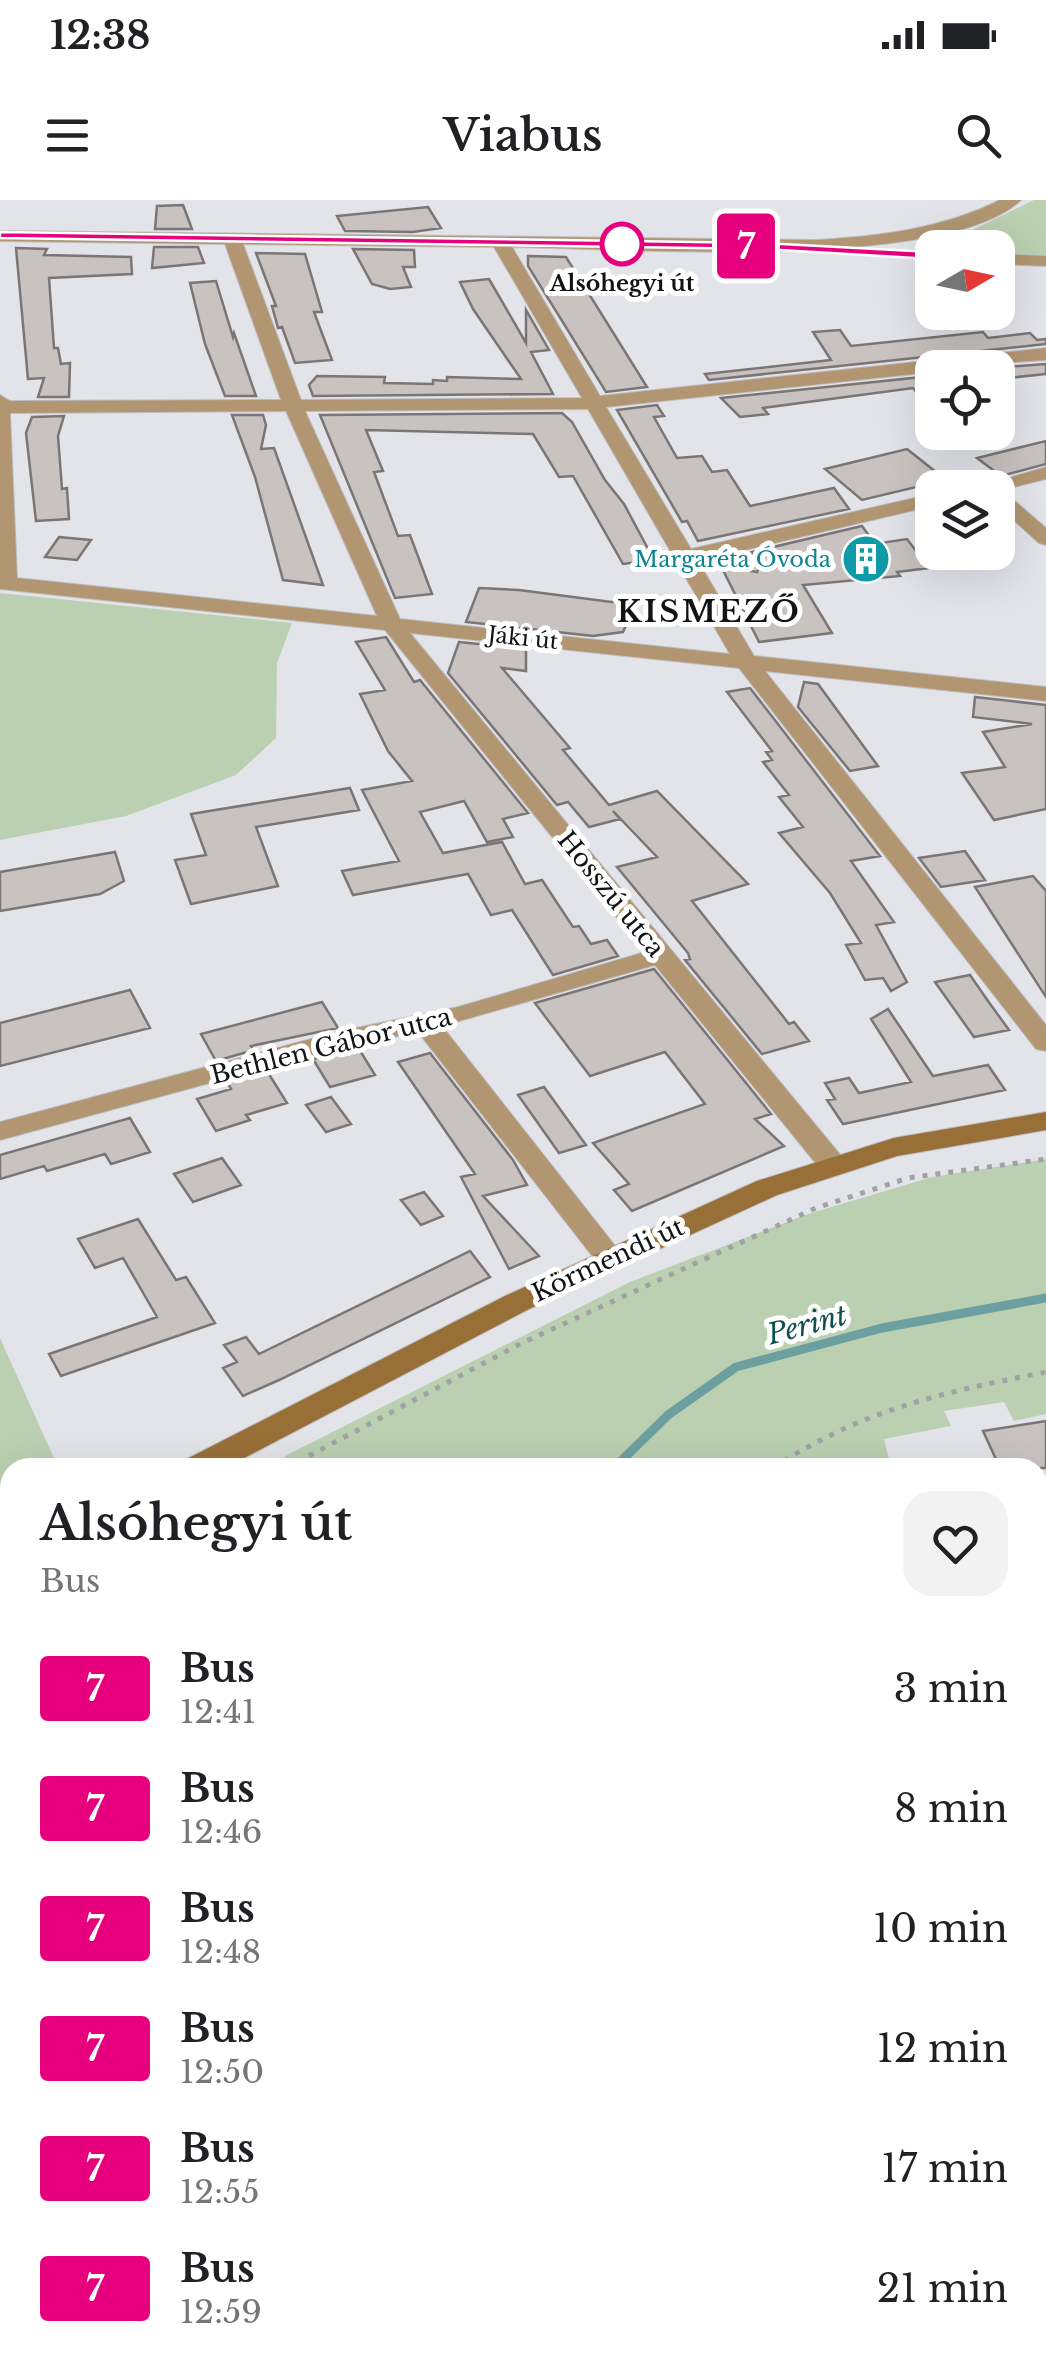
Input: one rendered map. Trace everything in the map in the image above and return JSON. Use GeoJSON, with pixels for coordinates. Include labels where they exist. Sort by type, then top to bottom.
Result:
{"type":"FeatureCollection","features":[{"type":"Feature","properties":{"kind":"street"},"geometry":{"type":"LineString","coordinates":[[763,246],[924,242],[1013,200]]}},
{"type":"Feature","properties":{"kind":"street"},"geometry":{"type":"LineString","coordinates":[[0,236],[763,246],[910,254]]}},
{"type":"Feature","properties":{"kind":"street","name":"Hosszú utca"},"geometry":{"type":"LineString","coordinates":[[232,238],[294,408],[391,624],[832,1164]]}},
{"type":"Feature","properties":{"kind":"street"},"geometry":{"type":"LineString","coordinates":[[500,242],[598,403],[747,663],[1046,1043]]}},
{"type":"Feature","properties":{"kind":"street"},"geometry":{"type":"LineString","coordinates":[[1015,260],[1046,262]]}},
{"type":"Feature","properties":{"kind":"street"},"geometry":{"type":"LineString","coordinates":[[3,583],[0,404],[294,408],[598,403],[1046,354]]}},
{"type":"Feature","properties":{"kind":"street"},"geometry":{"type":"LineString","coordinates":[[1015,480],[1046,473]]}},
{"type":"Feature","properties":{"kind":"street"},"geometry":{"type":"LineString","coordinates":[[686,557],[915,504]]}},
{"type":"Feature","properties":{"kind":"street"},"geometry":{"type":"LineString","coordinates":[[1015,511],[1046,539]]}},
{"type":"Feature","properties":{"kind":"street","name":"Jáki út"},"geometry":{"type":"LineString","coordinates":[[3,583],[1046,694]]}},
{"type":"Feature","properties":{"kind":"street","name":"Bethlen Gábor utca"},"geometry":{"type":"LineString","coordinates":[[0,1131],[338,1040],[425,1022],[662,955]]}},
{"type":"Feature","properties":{"kind":"street"},"geometry":{"type":"LineString","coordinates":[[425,1022],[610,1259]]}},
{"type":"Feature","properties":{"kind":"street","name":"Körmendi út"},"geometry":{"type":"LineString","coordinates":[[215,1458],[464,1329],[767,1188],[832,1164],[953,1134],[1046,1121]]}},
{"type":"Feature","properties":{"kind":"lane"},"geometry":{"type":"LineString","coordinates":[[737,545],[753,566]]}},
{"type":"Feature","properties":{"kind":"path"},"geometry":{"type":"LineString","coordinates":[[305,1458],[504,1352],[816,1208],[908,1178],[1046,1159]]}},
{"type":"Feature","properties":{"kind":"path"},"geometry":{"type":"LineString","coordinates":[[788,1458],[838,1426],[880,1408],[1046,1372]]}},
{"type":"Feature","properties":{"kind":"green space"},"geometry":{"type":"Polygon","coordinates":[[[1034,200],[1046,200],[1046,259],[1015,258],[1015,230],[972,230],[1034,200]]]}},
{"type":"Feature","properties":{"kind":"green space"},"geometry":{"type":"Polygon","coordinates":[[[0,593],[292,623],[277,663],[276,738],[236,775],[126,816],[0,840],[0,593]]]}},
{"type":"Feature","properties":{"kind":"green space"},"geometry":{"type":"Polygon","coordinates":[[[1046,1159],[1046,1414],[1014,1421],[1004,1402],[944,1411],[951,1426],[884,1439],[889,1458],[283,1458],[630,1282],[805,1215],[932,1177],[1046,1159]]]}},
{"type":"Feature","properties":{"kind":"green space"},"geometry":{"type":"Polygon","coordinates":[[[0,1338],[54,1458],[0,1458],[0,1338]]]}},
{"type":"Feature","properties":{"kind":"building"},"geometry":{"type":"Polygon","coordinates":[[[183,205],[192,229],[155,229],[157,206],[183,205]]]}},
{"type":"Feature","properties":{"kind":"building"},"geometry":{"type":"Polygon","coordinates":[[[428,207],[441,228],[413,232],[345,231],[337,216],[428,207]]]}},
{"type":"Feature","properties":{"kind":"building"},"geometry":{"type":"Polygon","coordinates":[[[154,247],[198,247],[204,263],[152,268],[154,247]]]}},
{"type":"Feature","properties":{"kind":"building"},"geometry":{"type":"Polygon","coordinates":[[[16,248],[47,249],[44,255],[131,257],[132,274],[49,278],[54,348],[58,348],[61,364],[70,363],[69,397],[38,397],[44,378],[28,379],[16,248]]]}},
{"type":"Feature","properties":{"kind":"building"},"geometry":{"type":"Polygon","coordinates":[[[353,249],[414,250],[415,267],[403,267],[411,287],[390,289],[372,284],[353,249]]]}},
{"type":"Feature","properties":{"kind":"building"},"geometry":{"type":"Polygon","coordinates":[[[256,253],[305,254],[322,312],[314,312],[332,360],[295,363],[282,327],[278,328],[272,306],[276,306],[256,253]]]}},
{"type":"Feature","properties":{"kind":"building"},"geometry":{"type":"Polygon","coordinates":[[[528,256],[566,257],[647,387],[606,392],[528,266],[528,256]]]}},
{"type":"Feature","properties":{"kind":"building"},"geometry":{"type":"Polygon","coordinates":[[[489,279],[526,343],[526,310],[549,350],[531,352],[553,394],[313,396],[309,385],[317,376],[385,377],[384,383],[433,384],[433,380],[447,381],[447,377],[521,379],[473,309],[460,282],[489,279]]]}},
{"type":"Feature","properties":{"kind":"building"},"geometry":{"type":"Polygon","coordinates":[[[216,281],[256,396],[225,396],[205,344],[190,283],[216,281]]]}},
{"type":"Feature","properties":{"kind":"building"},"geometry":{"type":"Polygon","coordinates":[[[840,330],[851,346],[983,332],[988,338],[1030,333],[1037,340],[1046,339],[1046,344],[990,350],[915,350],[915,358],[709,380],[705,374],[831,360],[813,332],[840,330]]]}},
{"type":"Feature","properties":{"kind":"building"},"geometry":{"type":"Polygon","coordinates":[[[1046,364],[1046,374],[1015,377],[1015,366],[1046,364]]]}},
{"type":"Feature","properties":{"kind":"building"},"geometry":{"type":"Polygon","coordinates":[[[915,378],[915,390],[763,408],[768,414],[740,417],[721,398],[915,378]]]}},
{"type":"Feature","properties":{"kind":"building"},"geometry":{"type":"Polygon","coordinates":[[[657,405],[664,416],[654,417],[677,458],[702,456],[712,472],[727,470],[750,506],[834,488],[849,509],[698,541],[687,521],[682,522],[617,410],[657,405]]]}},
{"type":"Feature","properties":{"kind":"building"},"geometry":{"type":"Polygon","coordinates":[[[562,413],[572,422],[605,480],[624,504],[654,560],[623,564],[573,476],[559,477],[533,434],[366,430],[383,471],[374,472],[398,536],[410,535],[432,594],[395,598],[320,415],[562,413]]]}},
{"type":"Feature","properties":{"kind":"building"},"geometry":{"type":"Polygon","coordinates":[[[232,415],[263,415],[266,425],[261,449],[274,448],[323,585],[283,580],[255,477],[232,415]]]}},
{"type":"Feature","properties":{"kind":"building"},"geometry":{"type":"Polygon","coordinates":[[[64,416],[58,436],[69,519],[36,521],[26,433],[32,417],[64,416]]]}},
{"type":"Feature","properties":{"kind":"building"},"geometry":{"type":"Polygon","coordinates":[[[1046,441],[1046,464],[1015,472],[993,470],[977,458],[1015,450],[1046,441]]]}},
{"type":"Feature","properties":{"kind":"building"},"geometry":{"type":"Polygon","coordinates":[[[907,449],[933,470],[915,470],[915,487],[862,500],[825,469],[907,449]]]}},
{"type":"Feature","properties":{"kind":"building"},"geometry":{"type":"Polygon","coordinates":[[[862,526],[875,544],[907,539],[915,550],[915,570],[897,572],[900,576],[803,585],[832,633],[759,642],[718,560],[736,556],[746,570],[757,572],[761,564],[752,552],[862,526]]]}},
{"type":"Feature","properties":{"kind":"building"},"geometry":{"type":"Polygon","coordinates":[[[59,537],[91,540],[77,560],[45,557],[59,537]]]}},
{"type":"Feature","properties":{"kind":"building"},"geometry":{"type":"Polygon","coordinates":[[[479,588],[635,605],[623,632],[593,636],[466,622],[479,588]]]}},
{"type":"Feature","properties":{"kind":"building"},"geometry":{"type":"Polygon","coordinates":[[[386,637],[414,682],[420,680],[528,813],[503,819],[513,837],[487,842],[464,801],[420,812],[443,853],[502,842],[525,884],[542,880],[573,927],[579,926],[591,944],[607,940],[618,956],[553,975],[512,910],[491,915],[468,874],[353,895],[342,871],[399,861],[362,790],[412,781],[388,751],[360,694],[385,690],[356,642],[386,637]]]}},
{"type":"Feature","properties":{"kind":"building"},"geometry":{"type":"Polygon","coordinates":[[[459,642],[526,649],[526,671],[502,668],[570,748],[563,750],[609,805],[657,791],[748,884],[692,901],[789,1024],[794,1022],[809,1041],[762,1054],[685,960],[690,959],[688,953],[617,867],[657,857],[613,811],[620,819],[589,827],[568,802],[557,805],[448,673],[459,642]]]}},
{"type":"Feature","properties":{"kind":"building"},"geometry":{"type":"Polygon","coordinates":[[[804,682],[818,684],[878,766],[850,771],[798,707],[804,682]]]}},
{"type":"Feature","properties":{"kind":"building"},"geometry":{"type":"Polygon","coordinates":[[[750,688],[880,856],[851,861],[894,922],[876,925],[907,982],[891,991],[883,978],[865,980],[846,945],[861,943],[830,893],[779,833],[803,827],[779,797],[789,795],[763,762],[772,760],[766,752],[772,751],[727,692],[750,688]]]}},
{"type":"Feature","properties":{"kind":"building"},"geometry":{"type":"Polygon","coordinates":[[[975,697],[1046,705],[1046,809],[994,820],[962,773],[1005,767],[983,732],[1032,724],[973,717],[975,697]]]}},
{"type":"Feature","properties":{"kind":"building"},"geometry":{"type":"Polygon","coordinates":[[[350,788],[359,810],[256,827],[278,886],[191,904],[175,860],[206,855],[191,814],[350,788]]]}},
{"type":"Feature","properties":{"kind":"building"},"geometry":{"type":"Polygon","coordinates":[[[965,851],[985,880],[941,887],[919,858],[965,851]]]}},
{"type":"Feature","properties":{"kind":"building"},"geometry":{"type":"Polygon","coordinates":[[[115,852],[124,881],[100,894],[0,911],[0,872],[115,852]]]}},
{"type":"Feature","properties":{"kind":"building"},"geometry":{"type":"Polygon","coordinates":[[[1033,876],[1046,891],[1046,997],[975,887],[1033,876]]]}},
{"type":"Feature","properties":{"kind":"building"},"geometry":{"type":"Polygon","coordinates":[[[654,969],[771,1114],[755,1119],[784,1146],[632,1211],[614,1190],[629,1184],[593,1143],[705,1104],[665,1052],[590,1076],[535,1003],[654,969]]]}},
{"type":"Feature","properties":{"kind":"building"},"geometry":{"type":"Polygon","coordinates":[[[970,975],[1009,1030],[974,1037],[935,982],[970,975]]]}},
{"type":"Feature","properties":{"kind":"building"},"geometry":{"type":"Polygon","coordinates":[[[130,990],[150,1028],[0,1066],[0,1023],[130,990]]]}},
{"type":"Feature","properties":{"kind":"building"},"geometry":{"type":"Polygon","coordinates":[[[322,1002],[338,1028],[251,1046],[254,1050],[216,1061],[201,1034],[322,1002]]]}},
{"type":"Feature","properties":{"kind":"building"},"geometry":{"type":"Polygon","coordinates":[[[888,1009],[933,1076],[988,1065],[1005,1090],[843,1124],[827,1100],[835,1099],[825,1083],[849,1078],[859,1093],[911,1082],[871,1019],[888,1009]]]}},
{"type":"Feature","properties":{"kind":"building"},"geometry":{"type":"Polygon","coordinates":[[[359,1049],[375,1075],[330,1087],[313,1059],[359,1049]]]}},
{"type":"Feature","properties":{"kind":"building"},"geometry":{"type":"Polygon","coordinates":[[[430,1053],[513,1160],[527,1185],[483,1196],[539,1256],[509,1269],[461,1177],[475,1174],[398,1062],[430,1053]]]}},
{"type":"Feature","properties":{"kind":"building"},"geometry":{"type":"Polygon","coordinates":[[[267,1071],[287,1103],[246,1115],[250,1120],[216,1131],[197,1099],[231,1089],[227,1082],[267,1071]]]}},
{"type":"Feature","properties":{"kind":"building"},"geometry":{"type":"Polygon","coordinates":[[[544,1087],[586,1145],[559,1153],[518,1095],[544,1087]]]}},
{"type":"Feature","properties":{"kind":"building"},"geometry":{"type":"Polygon","coordinates":[[[331,1097],[351,1124],[326,1132],[306,1105],[331,1097]]]}},
{"type":"Feature","properties":{"kind":"building"},"geometry":{"type":"Polygon","coordinates":[[[130,1118],[150,1152],[111,1164],[105,1154],[47,1171],[44,1166],[0,1179],[0,1155],[130,1118]]]}},
{"type":"Feature","properties":{"kind":"building"},"geometry":{"type":"Polygon","coordinates":[[[222,1158],[241,1185],[193,1202],[174,1174],[222,1158]]]}},
{"type":"Feature","properties":{"kind":"building"},"geometry":{"type":"Polygon","coordinates":[[[424,1192],[443,1216],[421,1225],[401,1200],[424,1192]]]}},
{"type":"Feature","properties":{"kind":"building"},"geometry":{"type":"Polygon","coordinates":[[[138,1219],[176,1280],[186,1277],[215,1323],[61,1376],[49,1354],[157,1317],[123,1258],[95,1268],[78,1239],[138,1219]]]}},
{"type":"Feature","properties":{"kind":"building"},"geometry":{"type":"Polygon","coordinates":[[[470,1251],[490,1277],[279,1380],[243,1396],[223,1368],[237,1362],[224,1345],[246,1337],[259,1354],[470,1251]]]}},
{"type":"Feature","properties":{"kind":"building"},"geometry":{"type":"Polygon","coordinates":[[[1046,1421],[1046,1458],[995,1458],[983,1431],[1046,1421]]]}},
{"type":"Feature","properties":{"kind":"waterway","name":"Perint"},"geometry":{"type":"LineString","coordinates":[[624,1458],[668,1415],[736,1367],[882,1328],[1046,1298]]}},
{"type":"Feature","properties":{"kind":"bus line","name":"7"},"geometry":{"type":"LineString","coordinates":[[0,236],[763,246],[915,254]]}},
{"type":"Feature","properties":{"kind":"place","name":"Alsóhegyi út"},"geometry":{"type":"Point","coordinates":[622,244]}},
{"type":"Feature","properties":{"kind":"place","name":"Margaréta Óvoda"},"geometry":{"type":"Point","coordinates":[866,559]}},
{"type":"Feature","properties":{"kind":"district","name":"KISMEZŐ"},"geometry":{"type":"Point","coordinates":[709,611]}}]}
